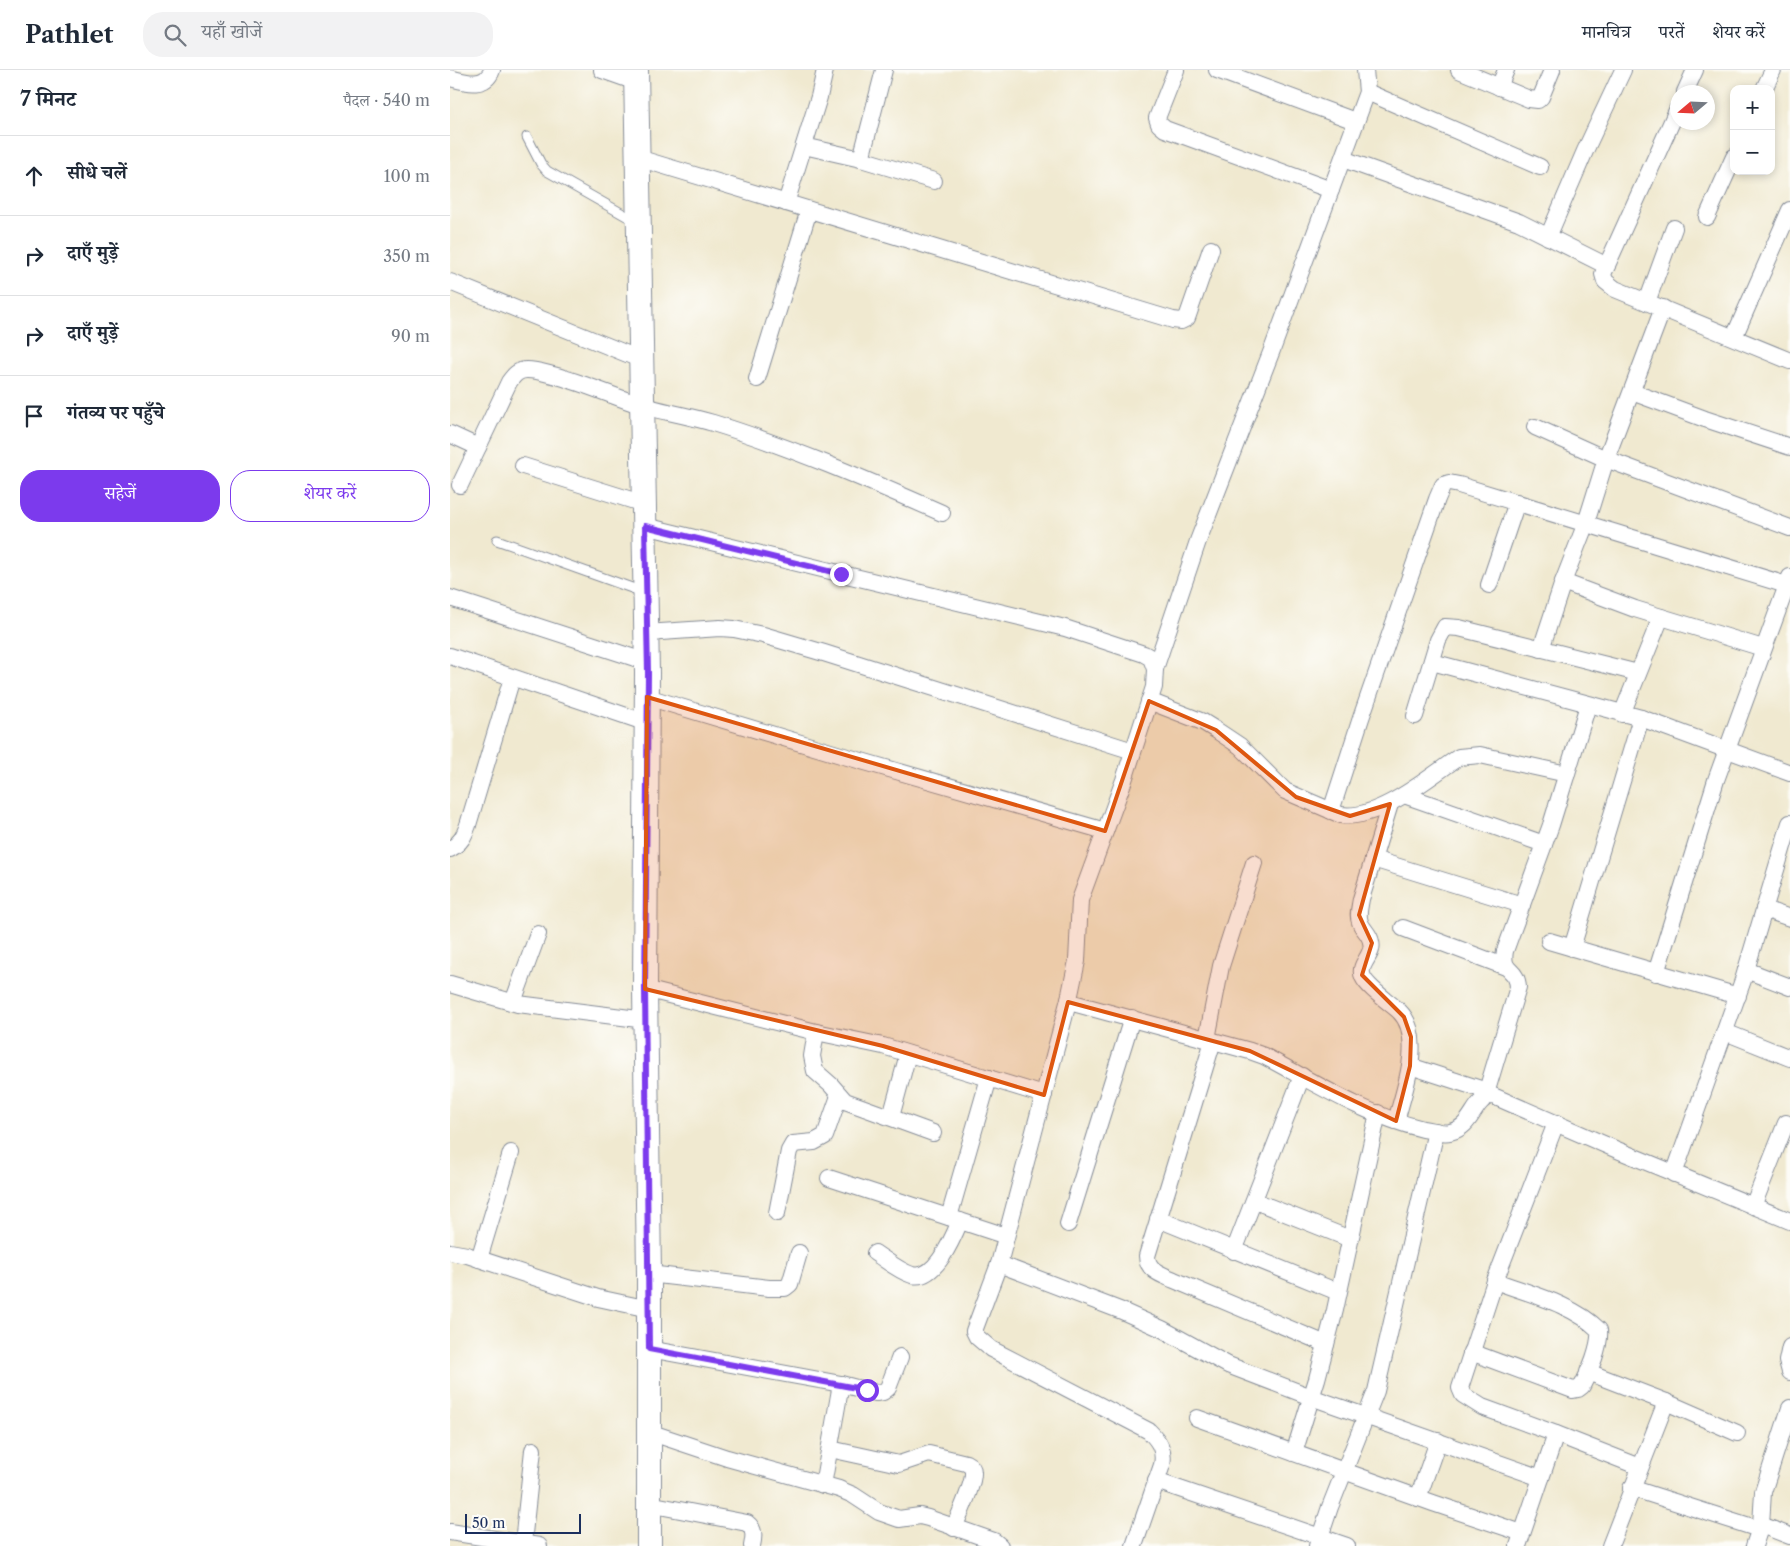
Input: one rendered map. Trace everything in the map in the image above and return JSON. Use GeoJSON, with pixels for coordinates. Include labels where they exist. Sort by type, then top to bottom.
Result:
{"type":"FeatureCollection","features":[{"type":"Feature","properties":{"kind":"street"},"geometry":{"type":"LineString","coordinates":[[450,78],[465,82],[483,81],[489,78],[492,70]]}},
{"type":"Feature","properties":{"kind":"street"},"geometry":{"type":"LineString","coordinates":[[602,70],[636,76],[647,662],[645,989],[650,1274],[649,1546]]}},
{"type":"Feature","properties":{"kind":"street"},"geometry":{"type":"LineString","coordinates":[[786,203],[820,97],[825,70]]}},
{"type":"Feature","properties":{"kind":"street"},"geometry":{"type":"LineString","coordinates":[[861,159],[884,70]]}},
{"type":"Feature","properties":{"kind":"street"},"geometry":{"type":"LineString","coordinates":[[1176,70],[1157,118],[1159,124],[1166,129],[1331,190]]}},
{"type":"Feature","properties":{"kind":"street"},"geometry":{"type":"LineString","coordinates":[[1217,70],[1355,121]]}},
{"type":"Feature","properties":{"kind":"street"},"geometry":{"type":"LineString","coordinates":[[1459,70],[1529,99],[1538,100],[1552,70]]}},
{"type":"Feature","properties":{"kind":"street"},"geometry":{"type":"LineString","coordinates":[[1499,87],[1506,70]]}},
{"type":"Feature","properties":{"kind":"street"},"geometry":{"type":"LineString","coordinates":[[1548,237],[1623,70]]}},
{"type":"Feature","properties":{"kind":"street"},"geometry":{"type":"LineString","coordinates":[[1688,85],[1695,70]]}},
{"type":"Feature","properties":{"kind":"street"},"geometry":{"type":"LineString","coordinates":[[1766,85],[1773,70]]}},
{"type":"Feature","properties":{"kind":"street"},"geometry":{"type":"LineString","coordinates":[[1134,1546],[1162,1465],[1162,1450],[1159,1442],[1149,1431],[991,1349],[976,1337],[974,1331],[998,1264],[1069,999],[1069,991],[1077,961],[1080,900],[1150,701],[1154,687],[1155,670],[1198,541],[1343,159],[1368,78],[1540,166]]}},
{"type":"Feature","properties":{"kind":"street"},"geometry":{"type":"LineString","coordinates":[[1670,126],[1607,266],[1604,274],[1605,281],[1609,285],[1647,302],[1790,361]]}},
{"type":"Feature","properties":{"kind":"street"},"geometry":{"type":"LineString","coordinates":[[804,146],[861,159],[934,181]]}},
{"type":"Feature","properties":{"kind":"street"},"geometry":{"type":"LineString","coordinates":[[638,158],[1181,321],[1188,318],[1192,309],[1211,249]]}},
{"type":"Feature","properties":{"kind":"street"},"geometry":{"type":"LineString","coordinates":[[1343,159],[1519,222],[1607,266]]}},
{"type":"Feature","properties":{"kind":"street"},"geometry":{"type":"LineString","coordinates":[[1707,217],[1730,166]]}},
{"type":"Feature","properties":{"kind":"street"},"geometry":{"type":"LineString","coordinates":[[757,379],[809,210]]}},
{"type":"Feature","properties":{"kind":"street"},"geometry":{"type":"LineString","coordinates":[[1734,337],[1790,210]]}},
{"type":"Feature","properties":{"kind":"street"},"geometry":{"type":"LineString","coordinates":[[1647,302],[1674,228]]}},
{"type":"Feature","properties":{"kind":"street"},"geometry":{"type":"LineString","coordinates":[[450,282],[642,360]]}},
{"type":"Feature","properties":{"kind":"street"},"geometry":{"type":"LineString","coordinates":[[1540,649],[1586,523],[1606,459],[1662,308]]}},
{"type":"Feature","properties":{"kind":"street"},"geometry":{"type":"LineString","coordinates":[[460,485],[509,382],[520,371],[538,371],[642,405],[712,423],[771,443],[869,481],[942,514]]}},
{"type":"Feature","properties":{"kind":"street"},"geometry":{"type":"LineString","coordinates":[[1632,392],[1705,419],[1790,447]]}},
{"type":"Feature","properties":{"kind":"street"},"geometry":{"type":"LineString","coordinates":[[1535,427],[1606,459],[1790,528]]}},
{"type":"Feature","properties":{"kind":"street"},"geometry":{"type":"LineString","coordinates":[[450,434],[478,448]]}},
{"type":"Feature","properties":{"kind":"street"},"geometry":{"type":"LineString","coordinates":[[523,466],[644,515],[1065,628],[1144,654],[1151,658],[1155,670]]}},
{"type":"Feature","properties":{"kind":"street"},"geometry":{"type":"LineString","coordinates":[[1331,811],[1396,616],[1443,485],[1459,485],[1789,583],[1726,750],[1656,972]]}},
{"type":"Feature","properties":{"kind":"street"},"geometry":{"type":"LineString","coordinates":[[1489,585],[1517,502]]}},
{"type":"Feature","properties":{"kind":"street"},"geometry":{"type":"LineString","coordinates":[[1563,582],[1635,609],[1763,648]]}},
{"type":"Feature","properties":{"kind":"street"},"geometry":{"type":"LineString","coordinates":[[450,598],[647,662]]}},
{"type":"Feature","properties":{"kind":"street"},"geometry":{"type":"LineString","coordinates":[[1622,714],[1661,617]]}},
{"type":"Feature","properties":{"kind":"street"},"geometry":{"type":"LineString","coordinates":[[1415,716],[1441,632],[1445,627],[1459,628],[1638,673]]}},
{"type":"Feature","properties":{"kind":"street"},"geometry":{"type":"LineString","coordinates":[[646,632],[720,628],[763,635],[1133,752]]}},
{"type":"Feature","properties":{"kind":"street"},"geometry":{"type":"LineString","coordinates":[[450,656],[647,723]]}},
{"type":"Feature","properties":{"kind":"street"},"geometry":{"type":"LineString","coordinates":[[1432,662],[1641,718],[1790,772]]}},
{"type":"Feature","properties":{"kind":"street"},"geometry":{"type":"LineString","coordinates":[[450,849],[456,846],[463,838],[468,825],[512,678]]}},
{"type":"Feature","properties":{"kind":"street"},"geometry":{"type":"LineString","coordinates":[[647,697],[853,759],[1104,831]]}},
{"type":"Feature","properties":{"kind":"street"},"geometry":{"type":"LineString","coordinates":[[1150,701],[1203,722],[1216,730],[1240,746],[1285,791],[1331,811],[1350,816],[1390,804],[1460,757],[1468,755],[1480,754],[1566,774]]}},
{"type":"Feature","properties":{"kind":"street"},"geometry":{"type":"LineString","coordinates":[[1506,967],[1504,961],[1505,951],[1544,844],[1588,705]]}},
{"type":"Feature","properties":{"kind":"street"},"geometry":{"type":"LineString","coordinates":[[1572,948],[1641,718]]}},
{"type":"Feature","properties":{"kind":"street"},"geometry":{"type":"LineString","coordinates":[[1404,795],[1544,844]]}},
{"type":"Feature","properties":{"kind":"street"},"geometry":{"type":"LineString","coordinates":[[1390,804],[1361,899],[1359,915],[1360,922],[1372,943],[1372,949],[1362,969],[1362,975],[1370,986],[1404,1017],[1411,1037],[1410,1066],[1396,1121]]}},
{"type":"Feature","properties":{"kind":"street"},"geometry":{"type":"LineString","coordinates":[[1674,1174],[1738,996],[1790,823]]}},
{"type":"Feature","properties":{"kind":"street"},"geometry":{"type":"LineString","coordinates":[[1373,859],[1522,905]]}},
{"type":"Feature","properties":{"kind":"street"},"geometry":{"type":"LineString","coordinates":[[1254,863],[1222,966],[1210,1040],[1147,1261],[1156,1272],[1326,1344]]}},
{"type":"Feature","properties":{"kind":"street"},"geometry":{"type":"LineString","coordinates":[[1764,909],[1790,918]]}},
{"type":"Feature","properties":{"kind":"street"},"geometry":{"type":"LineString","coordinates":[[1069,999],[1073,1003],[1264,1056],[1353,1103],[1396,1121],[1436,1132],[1448,1132],[1459,1129],[1468,1122],[1486,1094],[1518,987],[1518,979],[1506,967],[1403,928]]}},
{"type":"Feature","properties":{"kind":"street"},"geometry":{"type":"LineString","coordinates":[[513,1002],[538,934]]}},
{"type":"Feature","properties":{"kind":"street"},"geometry":{"type":"LineString","coordinates":[[1549,941],[1738,996]]}},
{"type":"Feature","properties":{"kind":"street"},"geometry":{"type":"LineString","coordinates":[[1746,970],[1790,987]]}},
{"type":"Feature","properties":{"kind":"street"},"geometry":{"type":"LineString","coordinates":[[450,984],[513,1002],[646,1020]]}},
{"type":"Feature","properties":{"kind":"street"},"geometry":{"type":"LineString","coordinates":[[645,989],[816,1032],[883,1046],[1044,1095]]}},
{"type":"Feature","properties":{"kind":"street"},"geometry":{"type":"LineString","coordinates":[[1068,1224],[1132,1018]]}},
{"type":"Feature","properties":{"kind":"street"},"geometry":{"type":"LineString","coordinates":[[816,1032],[812,1056],[814,1071],[831,1085],[839,1096],[845,1101],[933,1133]]}},
{"type":"Feature","properties":{"kind":"street"},"geometry":{"type":"LineString","coordinates":[[1724,1032],[1790,1058]]}},
{"type":"Feature","properties":{"kind":"street"},"geometry":{"type":"LineString","coordinates":[[891,1117],[908,1054]]}},
{"type":"Feature","properties":{"kind":"street"},"geometry":{"type":"LineString","coordinates":[[1410,1066],[1498,1097],[1674,1174],[1790,1221]]}},
{"type":"Feature","properties":{"kind":"street"},"geometry":{"type":"LineString","coordinates":[[1234,1251],[1302,1076]]}},
{"type":"Feature","properties":{"kind":"street"},"geometry":{"type":"LineString","coordinates":[[875,1253],[913,1275],[924,1275],[934,1267],[952,1238],[989,1078]]}},
{"type":"Feature","properties":{"kind":"street"},"geometry":{"type":"LineString","coordinates":[[777,1213],[789,1151],[793,1144],[814,1142],[825,1136],[839,1096]]}},
{"type":"Feature","properties":{"kind":"street"},"geometry":{"type":"LineString","coordinates":[[1294,1453],[1326,1344],[1378,1113]]}},
{"type":"Feature","properties":{"kind":"street"},"geometry":{"type":"LineString","coordinates":[[1556,1123],[1495,1281],[1460,1388],[1463,1395],[1482,1407],[1640,1467]]}},
{"type":"Feature","properties":{"kind":"street"},"geometry":{"type":"LineString","coordinates":[[1753,1206],[1786,1123]]}},
{"type":"Feature","properties":{"kind":"street"},"geometry":{"type":"LineString","coordinates":[[1318,1542],[1376,1391],[1436,1132]]}},
{"type":"Feature","properties":{"kind":"street"},"geometry":{"type":"LineString","coordinates":[[479,1260],[510,1153]]}},
{"type":"Feature","properties":{"kind":"street"},"geometry":{"type":"LineString","coordinates":[[828,1178],[1006,1236]]}},
{"type":"Feature","properties":{"kind":"street"},"geometry":{"type":"LineString","coordinates":[[1255,1200],[1350,1239]]}},
{"type":"Feature","properties":{"kind":"street"},"geometry":{"type":"LineString","coordinates":[[1158,1219],[1338,1292]]}},
{"type":"Feature","properties":{"kind":"street"},"geometry":{"type":"LineString","coordinates":[[450,1252],[598,1298],[649,1309]]}},
{"type":"Feature","properties":{"kind":"street"},"geometry":{"type":"LineString","coordinates":[[650,1274],[769,1288],[785,1288],[790,1284],[799,1252]]}},
{"type":"Feature","properties":{"kind":"street"},"geometry":{"type":"LineString","coordinates":[[998,1264],[1122,1311],[1162,1329],[1228,1365],[1311,1397],[1541,1478]]}},
{"type":"Feature","properties":{"kind":"street"},"geometry":{"type":"LineString","coordinates":[[1471,1352],[1573,1390],[1582,1386],[1588,1372],[1600,1336],[1599,1330],[1596,1327],[1557,1304],[1495,1281]]}},
{"type":"Feature","properties":{"kind":"street"},"geometry":{"type":"LineString","coordinates":[[1790,1347],[1787,1361],[1790,1372]]}},
{"type":"Feature","properties":{"kind":"street"},"geometry":{"type":"LineString","coordinates":[[649,1349],[841,1384],[876,1393],[883,1392],[888,1388],[900,1358]]}},
{"type":"Feature","properties":{"kind":"street"},"geometry":{"type":"LineString","coordinates":[[1588,1372],[1666,1402],[1737,1433]]}},
{"type":"Feature","properties":{"kind":"street"},"geometry":{"type":"LineString","coordinates":[[823,1485],[841,1384]]}},
{"type":"Feature","properties":{"kind":"street"},"geometry":{"type":"LineString","coordinates":[[1610,1546],[1666,1402]]}},
{"type":"Feature","properties":{"kind":"street"},"geometry":{"type":"LineString","coordinates":[[1754,1546],[1760,1527],[1763,1492],[1790,1408]]}},
{"type":"Feature","properties":{"kind":"street"},"geometry":{"type":"LineString","coordinates":[[1197,1418],[1418,1498],[1520,1540],[1556,1434]]}},
{"type":"Feature","properties":{"kind":"street"},"geometry":{"type":"LineString","coordinates":[[649,1432],[727,1458],[852,1495],[889,1516],[899,1519],[920,1516],[994,1541],[1000,1546]]}},
{"type":"Feature","properties":{"kind":"street"},"geometry":{"type":"LineString","coordinates":[[1418,1498],[1438,1441]]}},
{"type":"Feature","properties":{"kind":"street"},"geometry":{"type":"LineString","coordinates":[[830,1449],[899,1464],[929,1454],[966,1463],[971,1466],[973,1472],[972,1481],[954,1528]]}},
{"type":"Feature","properties":{"kind":"street"},"geometry":{"type":"LineString","coordinates":[[450,1532],[531,1545],[533,1450]]}},
{"type":"Feature","properties":{"kind":"street"},"geometry":{"type":"LineString","coordinates":[[1156,1481],[1318,1542],[1347,1546]]}},
{"type":"Feature","properties":{"kind":"street"},"geometry":{"type":"LineString","coordinates":[[1631,1488],[1790,1536]]}},
{"type":"Feature","properties":{"kind":"street"},"geometry":{"type":"LineString","coordinates":[[649,1504],[747,1523],[752,1527],[754,1533],[752,1546]]}},
{"type":"Feature","properties":{"kind":"lane"},"geometry":{"type":"LineString","coordinates":[[527,137],[541,164],[547,171],[639,223]]}},
{"type":"Feature","properties":{"kind":"lane"},"geometry":{"type":"LineString","coordinates":[[497,540],[646,593]]}},
{"type":"Feature","properties":{"kind":"highlighted area"},"geometry":{"type":"Polygon","coordinates":[[[647,697],[1105,831],[1149,701],[1216,730],[1296,797],[1350,816],[1390,804],[1359,915],[1372,943],[1362,975],[1404,1017],[1411,1037],[1410,1066],[1396,1121],[1250,1051],[1068,1002],[1044,1095],[883,1046],[645,989],[647,697]]]}},
{"type":"Feature","properties":{"kind":"route"},"geometry":{"type":"LineString","coordinates":[[841,574],[645,526],[648,673],[645,989],[650,1274],[649,1349],[867,1390]]}}]}
